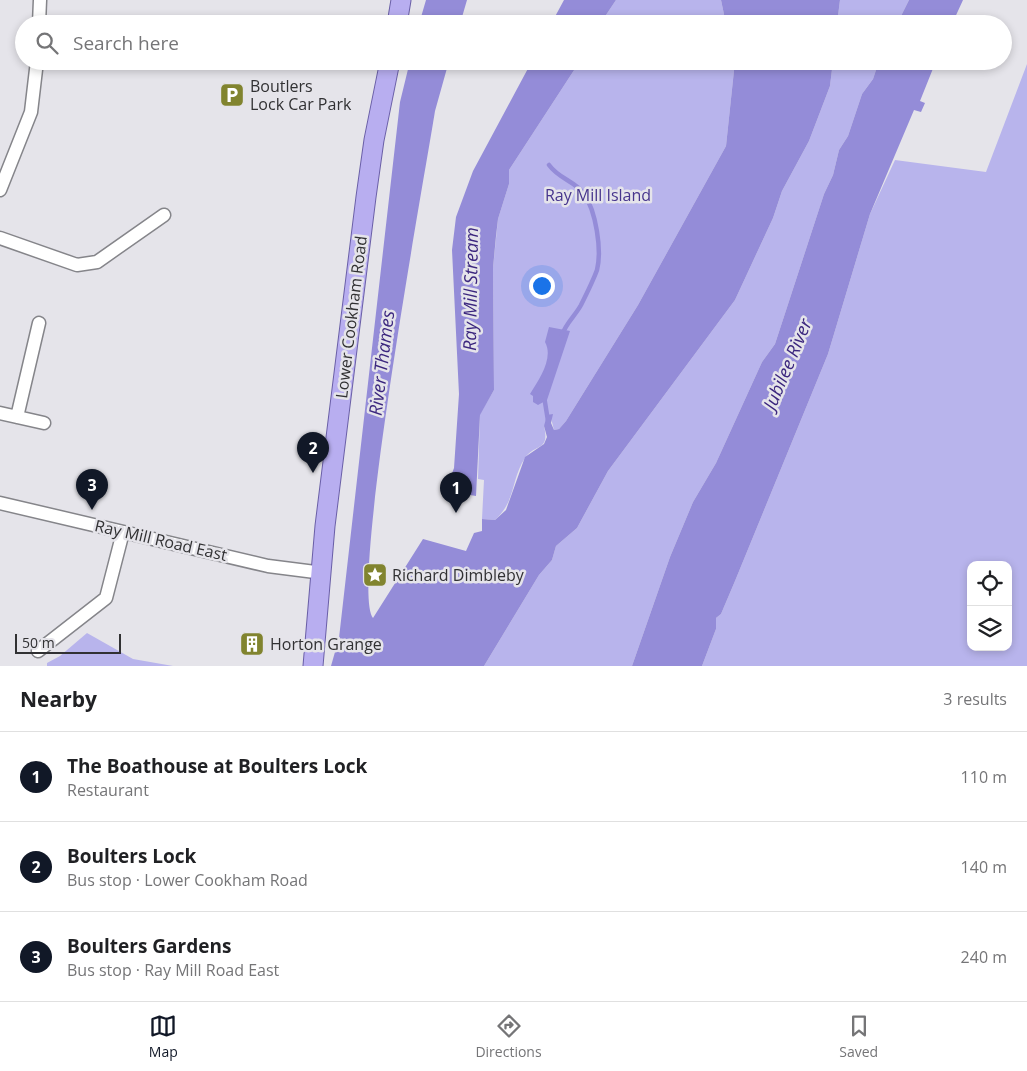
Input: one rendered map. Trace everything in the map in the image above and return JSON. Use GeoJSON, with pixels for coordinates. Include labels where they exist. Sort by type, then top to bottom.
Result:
{"type":"FeatureCollection","features":[{"type":"Feature","properties":{"kind":"main road"},"geometry":{"type":"LineString","coordinates":[[398,15],[401,0]]}},
{"type":"Feature","properties":{"kind":"main road","name":"Lower Cookham Road"},"geometry":{"type":"LineString","coordinates":[[313,666],[325,526],[366,197],[374,140],[388,70]]}},
{"type":"Feature","properties":{"kind":"street"},"geometry":{"type":"LineString","coordinates":[[39,15],[40,0]]}},
{"type":"Feature","properties":{"kind":"street"},"geometry":{"type":"LineString","coordinates":[[0,190],[31,112],[36,70]]}},
{"type":"Feature","properties":{"kind":"street"},"geometry":{"type":"LineString","coordinates":[[0,238],[77,265],[98,262],[164,215]]}},
{"type":"Feature","properties":{"kind":"street"},"geometry":{"type":"LineString","coordinates":[[17,417],[40,323]]}},
{"type":"Feature","properties":{"kind":"street"},"geometry":{"type":"LineString","coordinates":[[0,413],[44,423]]}},
{"type":"Feature","properties":{"kind":"street","name":"Ray Mill Road East"},"geometry":{"type":"LineString","coordinates":[[0,503],[268,566],[322,573]]}},
{"type":"Feature","properties":{"kind":"street"},"geometry":{"type":"LineString","coordinates":[[38,651],[106,598],[123,532]]}},
{"type":"Feature","properties":{"kind":"green space"},"geometry":{"type":"Polygon","coordinates":[[[616,0],[721,0],[724,15],[606,15],[616,0]]]}},
{"type":"Feature","properties":{"kind":"green space"},"geometry":{"type":"Polygon","coordinates":[[[840,0],[909,0],[902,15],[838,15],[840,0]]]}},
{"type":"Feature","properties":{"kind":"green space"},"geometry":{"type":"Polygon","coordinates":[[[1027,64],[1027,666],[702,666],[716,629],[716,618],[721,614],[735,581],[828,354],[870,214],[895,160],[986,172],[1027,64]]]}},
{"type":"Feature","properties":{"kind":"green space","name":"Ray Mill Island"},"geometry":{"type":"Polygon","coordinates":[[[574,70],[734,70],[726,146],[638,305],[566,421],[559,429],[554,430],[551,418],[544,426],[545,440],[543,444],[525,458],[517,474],[507,505],[495,520],[482,519],[484,480],[478,479],[480,414],[494,390],[493,268],[498,219],[509,184],[509,170],[574,70]]]}},
{"type":"Feature","properties":{"kind":"green space"},"geometry":{"type":"Polygon","coordinates":[[[832,70],[876,70],[873,79],[862,94],[848,136],[839,150],[833,175],[824,194],[775,344],[762,362],[716,463],[693,502],[670,557],[632,666],[484,666],[539,575],[552,560],[556,546],[577,528],[608,471],[735,300],[773,218],[782,191],[809,141],[830,86],[832,70]]]}},
{"type":"Feature","properties":{"kind":"green space"},"geometry":{"type":"Polygon","coordinates":[[[87,633],[133,659],[173,666],[47,666],[47,663],[60,656],[87,633]]]}},
{"type":"Feature","properties":{"kind":"water"},"geometry":{"type":"Polygon","coordinates":[[[426,0],[467,0],[463,15],[422,15],[426,0]]]}},
{"type":"Feature","properties":{"kind":"water"},"geometry":{"type":"Polygon","coordinates":[[[564,0],[616,0],[606,15],[556,15],[564,0]]]}},
{"type":"Feature","properties":{"kind":"water"},"geometry":{"type":"Polygon","coordinates":[[[721,0],[840,0],[838,15],[724,15],[721,0]]]}},
{"type":"Feature","properties":{"kind":"water"},"geometry":{"type":"Polygon","coordinates":[[[909,0],[963,0],[956,15],[902,15],[909,0]]]}},
{"type":"Feature","properties":{"kind":"water","name":"River Thames"},"geometry":{"type":"Polygon","coordinates":[[[408,70],[446,70],[435,111],[379,462],[371,536],[368,591],[373,618],[423,539],[466,551],[474,533],[482,531],[482,519],[495,520],[506,510],[525,457],[544,444],[547,437],[544,426],[547,415],[553,414],[551,423],[554,430],[559,429],[566,421],[638,305],[726,146],[734,70],[832,70],[830,86],[809,141],[782,191],[773,218],[735,300],[608,471],[577,528],[556,546],[552,560],[539,575],[484,666],[331,666],[339,638],[400,102],[408,70]]]}},
{"type":"Feature","properties":{"kind":"water","name":"Ray Mill Stream"},"geometry":{"type":"Polygon","coordinates":[[[527,70],[574,70],[509,170],[509,184],[498,219],[493,268],[494,390],[480,415],[476,496],[470,495],[470,485],[450,479],[454,468],[459,394],[452,250],[456,217],[473,171],[527,70]]]}},
{"type":"Feature","properties":{"kind":"water","name":"Jubilee River"},"geometry":{"type":"Polygon","coordinates":[[[876,70],[932,70],[920,101],[925,103],[921,112],[914,110],[870,214],[828,354],[721,614],[716,618],[716,629],[702,666],[632,666],[670,557],[693,502],[716,463],[762,362],[775,344],[824,194],[833,175],[839,150],[848,136],[862,94],[873,79],[876,70]]]}},
{"type":"Feature","properties":{"kind":"water"},"geometry":{"type":"Polygon","coordinates":[[[549,327],[570,331],[547,400],[538,405],[533,402],[533,396],[530,394],[547,362],[548,355],[545,342],[549,327]]]}},
{"type":"Feature","properties":{"kind":"waterway"},"geometry":{"type":"LineString","coordinates":[[549,165],[557,174],[576,186],[584,194],[595,220],[599,252],[597,270],[581,305],[562,335]]}},
{"type":"Feature","properties":{"kind":"waterway"},"geometry":{"type":"LineString","coordinates":[[544,396],[548,421]]}},
{"type":"Feature","properties":{"kind":"place","name":"Boutlers Lock Car Park"},"geometry":{"type":"Point","coordinates":[232,95]}},
{"type":"Feature","properties":{"kind":"place","name":"Boulters Lock"},"geometry":{"type":"Point","coordinates":[313,473]}},
{"type":"Feature","properties":{"kind":"place","name":"Boulters Gardens"},"geometry":{"type":"Point","coordinates":[92,510]}},
{"type":"Feature","properties":{"kind":"place","name":"The Boathouse at Boulters Lock"},"geometry":{"type":"Point","coordinates":[456,513]}},
{"type":"Feature","properties":{"kind":"place","name":"Richard Dimbleby"},"geometry":{"type":"Point","coordinates":[375,575]}},
{"type":"Feature","properties":{"kind":"place","name":"Horton Grange"},"geometry":{"type":"Point","coordinates":[252,644]}}]}
